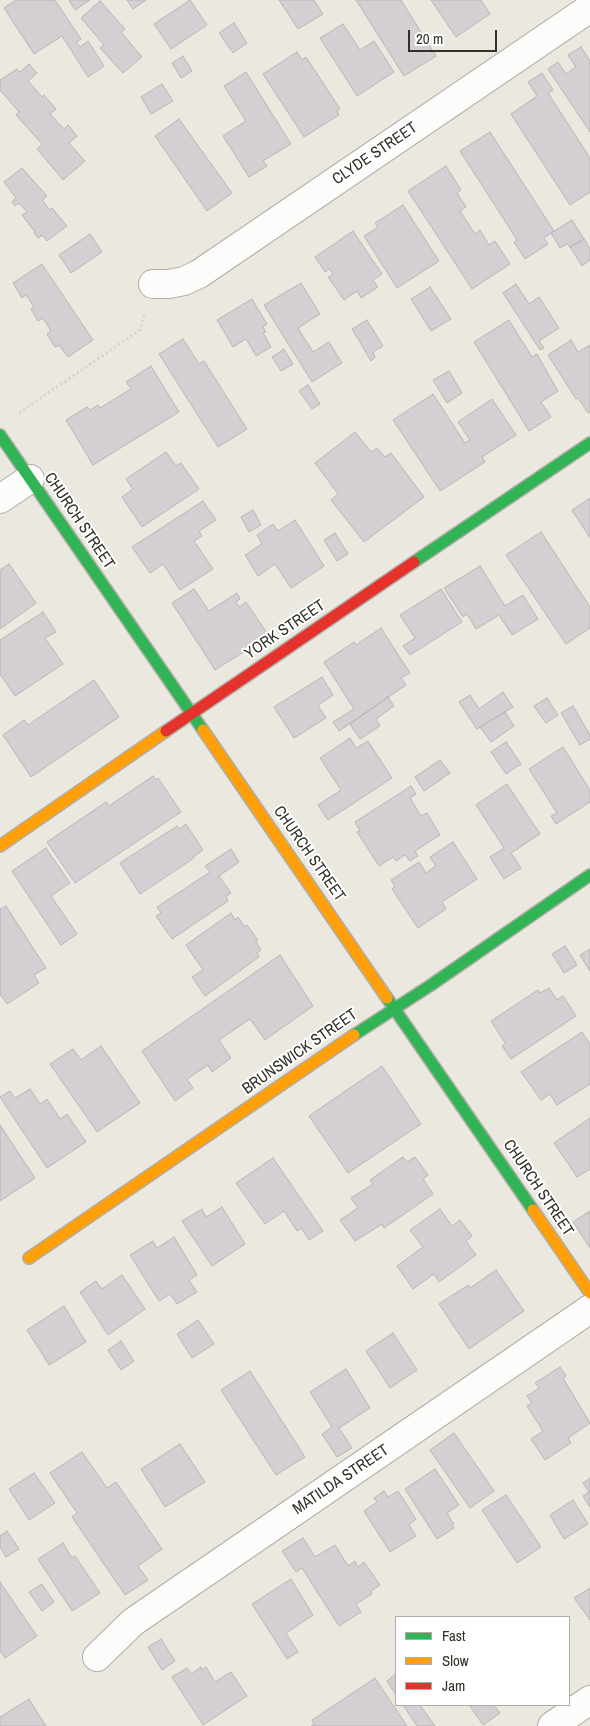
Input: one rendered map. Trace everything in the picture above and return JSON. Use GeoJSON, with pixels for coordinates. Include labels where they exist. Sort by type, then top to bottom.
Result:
{"type":"FeatureCollection","features":[{"type":"Feature","properties":{"kind":"street","name":"CLYDE STREET"},"geometry":{"type":"LineString","coordinates":[[153,284],[169,284],[184,281],[199,274],[590,8]]}},
{"type":"Feature","properties":{"kind":"street","name":"CHURCH STREET"},"geometry":{"type":"LineString","coordinates":[[0,435],[191,714],[368,967],[394,1009],[423,1048],[590,1293]]}},
{"type":"Feature","properties":{"kind":"street","name":"YORK STREET"},"geometry":{"type":"LineString","coordinates":[[0,846],[590,443]]}},
{"type":"Feature","properties":{"kind":"street"},"geometry":{"type":"LineString","coordinates":[[0,499],[30,479]]}},
{"type":"Feature","properties":{"kind":"street","name":"BRUNSWICK STREET"},"geometry":{"type":"LineString","coordinates":[[29,1258],[590,875]]}},
{"type":"Feature","properties":{"kind":"street","name":"MATILDA STREET"},"geometry":{"type":"LineString","coordinates":[[97,1658],[133,1622],[590,1309]]}},
{"type":"Feature","properties":{"kind":"street"},"geometry":{"type":"LineString","coordinates":[[552,1726],[590,1700]]}},
{"type":"Feature","properties":{"kind":"path"},"geometry":{"type":"LineString","coordinates":[[14,417],[140,330],[153,284]]}},
{"type":"Feature","properties":{"kind":"building"},"geometry":{"type":"Polygon","coordinates":[[[16,0],[55,0],[81,39],[76,42],[80,47],[88,41],[104,66],[88,77],[62,36],[34,54],[4,8],[16,0]]]}},
{"type":"Feature","properties":{"kind":"building"},"geometry":{"type":"Polygon","coordinates":[[[69,0],[90,0],[75,10],[69,0]]]}},
{"type":"Feature","properties":{"kind":"building"},"geometry":{"type":"Polygon","coordinates":[[[127,0],[146,0],[133,9],[127,0]]]}},
{"type":"Feature","properties":{"kind":"building"},"geometry":{"type":"Polygon","coordinates":[[[190,0],[207,25],[171,49],[154,24],[190,0]]]}},
{"type":"Feature","properties":{"kind":"building"},"geometry":{"type":"Polygon","coordinates":[[[279,0],[314,0],[323,14],[298,29],[279,0]]]}},
{"type":"Feature","properties":{"kind":"building"},"geometry":{"type":"Polygon","coordinates":[[[356,0],[401,0],[436,56],[404,76],[356,0]]]}},
{"type":"Feature","properties":{"kind":"building"},"geometry":{"type":"Polygon","coordinates":[[[431,0],[481,0],[490,14],[456,37],[431,0]]]}},
{"type":"Feature","properties":{"kind":"building"},"geometry":{"type":"Polygon","coordinates":[[[100,1],[125,29],[121,32],[142,57],[123,73],[100,48],[104,45],[81,18],[100,1]]]}},
{"type":"Feature","properties":{"kind":"building"},"geometry":{"type":"Polygon","coordinates":[[[234,23],[247,43],[233,53],[219,33],[234,23]]]}},
{"type":"Feature","properties":{"kind":"building"},"geometry":{"type":"Polygon","coordinates":[[[343,24],[360,50],[374,41],[394,72],[357,96],[320,38],[343,24]]]}},
{"type":"Feature","properties":{"kind":"building"},"geometry":{"type":"Polygon","coordinates":[[[581,47],[590,61],[590,132],[548,69],[558,62],[566,74],[576,67],[568,55],[581,47]]]}},
{"type":"Feature","properties":{"kind":"building"},"geometry":{"type":"Polygon","coordinates":[[[297,52],[302,60],[306,57],[340,109],[337,111],[339,115],[304,137],[263,74],[297,52]]]}},
{"type":"Feature","properties":{"kind":"building"},"geometry":{"type":"Polygon","coordinates":[[[183,56],[192,71],[181,78],[172,63],[183,56]]]}},
{"type":"Feature","properties":{"kind":"building"},"geometry":{"type":"Polygon","coordinates":[[[29,64],[37,73],[28,81],[56,109],[50,114],[64,129],[68,125],[77,136],[69,143],[85,161],[63,180],[37,149],[42,144],[16,115],[19,112],[0,90],[0,80],[17,69],[20,72],[29,64]]]}},
{"type":"Feature","properties":{"kind":"building"},"geometry":{"type":"Polygon","coordinates":[[[246,72],[291,144],[263,161],[267,166],[249,177],[223,136],[246,121],[224,86],[246,72]]]}},
{"type":"Feature","properties":{"kind":"building"},"geometry":{"type":"Polygon","coordinates":[[[542,73],[553,90],[548,93],[590,158],[590,192],[570,205],[511,114],[537,96],[528,82],[542,73]]]}},
{"type":"Feature","properties":{"kind":"building"},"geometry":{"type":"Polygon","coordinates":[[[162,84],[173,101],[151,114],[141,97],[162,84]]]}},
{"type":"Feature","properties":{"kind":"building"},"geometry":{"type":"Polygon","coordinates":[[[179,119],[232,193],[207,211],[155,136],[179,119]]]}},
{"type":"Feature","properties":{"kind":"building"},"geometry":{"type":"Polygon","coordinates":[[[490,132],[554,231],[544,238],[548,244],[525,259],[514,242],[517,240],[460,151],[490,132]]]}},
{"type":"Feature","properties":{"kind":"building"},"geometry":{"type":"Polygon","coordinates":[[[446,166],[461,190],[457,193],[466,207],[460,211],[475,234],[480,230],[489,245],[495,241],[510,264],[472,289],[408,191],[446,166]]]}},
{"type":"Feature","properties":{"kind":"building"},"geometry":{"type":"Polygon","coordinates":[[[22,168],[47,196],[42,200],[50,210],[52,208],[67,226],[47,241],[42,235],[38,238],[34,233],[22,215],[27,212],[19,203],[15,206],[12,202],[16,198],[4,182],[22,168]]]}},
{"type":"Feature","properties":{"kind":"building"},"geometry":{"type":"Polygon","coordinates":[[[403,205],[439,261],[397,288],[364,236],[378,227],[375,223],[403,205]]]}},
{"type":"Feature","properties":{"kind":"building"},"geometry":{"type":"Polygon","coordinates":[[[572,220],[584,239],[570,247],[567,244],[560,248],[551,233],[572,220]]]}},
{"type":"Feature","properties":{"kind":"building"},"geometry":{"type":"Polygon","coordinates":[[[353,231],[382,274],[373,280],[378,287],[361,298],[357,291],[344,300],[328,277],[333,274],[329,269],[325,272],[315,257],[353,231]]]}},
{"type":"Feature","properties":{"kind":"building"},"geometry":{"type":"Polygon","coordinates":[[[90,234],[102,252],[71,273],[59,255],[90,234]]]}},
{"type":"Feature","properties":{"kind":"building"},"geometry":{"type":"Polygon","coordinates":[[[584,239],[590,249],[590,260],[582,266],[570,247],[584,239]]]}},
{"type":"Feature","properties":{"kind":"building"},"geometry":{"type":"Polygon","coordinates":[[[42,264],[93,340],[68,357],[59,345],[55,347],[47,334],[51,331],[43,318],[38,321],[31,309],[34,307],[26,295],[22,298],[13,283],[42,264]]]}},
{"type":"Feature","properties":{"kind":"building"},"geometry":{"type":"Polygon","coordinates":[[[301,283],[320,314],[298,328],[313,352],[329,342],[342,363],[312,382],[264,305],[301,283]]]}},
{"type":"Feature","properties":{"kind":"building"},"geometry":{"type":"Polygon","coordinates":[[[516,284],[529,304],[539,297],[559,328],[539,341],[544,348],[540,350],[503,293],[516,284]]]}},
{"type":"Feature","properties":{"kind":"building"},"geometry":{"type":"Polygon","coordinates":[[[430,287],[451,319],[431,331],[411,299],[430,287]]]}},
{"type":"Feature","properties":{"kind":"building"},"geometry":{"type":"Polygon","coordinates":[[[252,299],[267,324],[263,327],[266,332],[263,333],[271,347],[256,356],[246,339],[233,347],[217,320],[252,299]]]}},
{"type":"Feature","properties":{"kind":"building"},"geometry":{"type":"Polygon","coordinates":[[[367,320],[383,346],[373,352],[375,357],[371,361],[352,329],[367,320]]]}},
{"type":"Feature","properties":{"kind":"building"},"geometry":{"type":"Polygon","coordinates":[[[509,320],[532,357],[537,354],[558,391],[541,402],[551,417],[529,431],[474,342],[509,320]]]}},
{"type":"Feature","properties":{"kind":"building"},"geometry":{"type":"Polygon","coordinates":[[[183,339],[199,364],[204,361],[247,429],[218,447],[159,354],[183,339]]]}},
{"type":"Feature","properties":{"kind":"building"},"geometry":{"type":"Polygon","coordinates":[[[571,340],[578,352],[590,345],[590,412],[588,413],[578,398],[576,399],[548,355],[571,340]]]}},
{"type":"Feature","properties":{"kind":"building"},"geometry":{"type":"Polygon","coordinates":[[[284,349],[293,364],[281,371],[272,357],[284,349]]]}},
{"type":"Feature","properties":{"kind":"building"},"geometry":{"type":"Polygon","coordinates":[[[151,366],[179,412],[93,465],[66,420],[87,407],[90,410],[98,405],[100,408],[131,389],[126,382],[151,366]]]}},
{"type":"Feature","properties":{"kind":"building"},"geometry":{"type":"Polygon","coordinates":[[[449,371],[462,393],[447,403],[433,380],[449,371]]]}},
{"type":"Feature","properties":{"kind":"building"},"geometry":{"type":"Polygon","coordinates":[[[308,385],[320,404],[312,409],[299,391],[308,385]]]}},
{"type":"Feature","properties":{"kind":"building"},"geometry":{"type":"Polygon","coordinates":[[[433,394],[465,443],[470,440],[458,422],[492,399],[516,435],[482,457],[485,462],[440,491],[393,420],[433,394]]]}},
{"type":"Feature","properties":{"kind":"building"},"geometry":{"type":"Polygon","coordinates":[[[355,432],[371,452],[377,448],[385,457],[391,453],[424,497],[364,542],[331,500],[338,494],[315,463],[355,432]]]}},
{"type":"Feature","properties":{"kind":"building"},"geometry":{"type":"Polygon","coordinates":[[[166,452],[176,466],[181,463],[199,489],[142,527],[122,497],[133,489],[126,479],[166,452]]]}},
{"type":"Feature","properties":{"kind":"building"},"geometry":{"type":"Polygon","coordinates":[[[590,498],[590,538],[572,510],[590,498]]]}},
{"type":"Feature","properties":{"kind":"building"},"geometry":{"type":"Polygon","coordinates":[[[203,501],[216,520],[199,531],[202,536],[194,541],[213,569],[180,590],[163,564],[150,573],[132,547],[203,501]]]}},
{"type":"Feature","properties":{"kind":"building"},"geometry":{"type":"Polygon","coordinates":[[[253,510],[261,525],[249,532],[241,517],[253,510]]]}},
{"type":"Feature","properties":{"kind":"building"},"geometry":{"type":"Polygon","coordinates":[[[295,520],[324,566],[291,588],[275,564],[258,576],[245,555],[262,544],[257,535],[273,524],[278,531],[295,520]]]}},
{"type":"Feature","properties":{"kind":"building"},"geometry":{"type":"Polygon","coordinates":[[[541,532],[590,607],[590,628],[566,644],[506,555],[541,532]]]}},
{"type":"Feature","properties":{"kind":"building"},"geometry":{"type":"Polygon","coordinates":[[[335,533],[348,554],[337,561],[324,540],[335,533]]]}},
{"type":"Feature","properties":{"kind":"building"},"geometry":{"type":"Polygon","coordinates":[[[9,564],[36,603],[0,629],[0,570],[9,564]]]}},
{"type":"Feature","properties":{"kind":"building"},"geometry":{"type":"Polygon","coordinates":[[[480,566],[505,606],[523,595],[538,619],[512,635],[499,615],[476,629],[467,614],[463,617],[444,588],[480,566]]]}},
{"type":"Feature","properties":{"kind":"building"},"geometry":{"type":"Polygon","coordinates":[[[194,589],[209,611],[237,593],[240,599],[236,602],[239,607],[246,602],[269,636],[215,670],[172,603],[194,589]]]}},
{"type":"Feature","properties":{"kind":"building"},"geometry":{"type":"Polygon","coordinates":[[[441,589],[462,622],[410,655],[403,646],[415,638],[400,615],[441,589]]]}},
{"type":"Feature","properties":{"kind":"building"},"geometry":{"type":"Polygon","coordinates":[[[43,612],[56,632],[45,638],[63,664],[15,696],[0,674],[0,640],[43,612]]]}},
{"type":"Feature","properties":{"kind":"building"},"geometry":{"type":"Polygon","coordinates":[[[381,628],[410,673],[401,678],[406,685],[339,731],[333,722],[354,709],[324,662],[354,642],[356,645],[381,628]]]}},
{"type":"Feature","properties":{"kind":"building"},"geometry":{"type":"Polygon","coordinates":[[[322,677],[333,695],[318,705],[326,718],[294,738],[274,707],[322,677]]]}},
{"type":"Feature","properties":{"kind":"building"},"geometry":{"type":"Polygon","coordinates":[[[94,680],[119,717],[31,777],[3,735],[24,720],[28,725],[94,680]]]}},
{"type":"Feature","properties":{"kind":"building"},"geometry":{"type":"Polygon","coordinates":[[[503,692],[513,707],[477,729],[459,702],[470,695],[479,709],[503,692]]]}},
{"type":"Feature","properties":{"kind":"building"},"geometry":{"type":"Polygon","coordinates":[[[388,697],[394,706],[376,719],[380,726],[360,739],[350,724],[388,697]]]}},
{"type":"Feature","properties":{"kind":"building"},"geometry":{"type":"Polygon","coordinates":[[[547,698],[558,715],[546,723],[534,706],[547,698]]]}},
{"type":"Feature","properties":{"kind":"building"},"geometry":{"type":"Polygon","coordinates":[[[573,706],[590,735],[590,739],[580,745],[561,713],[573,706]]]}},
{"type":"Feature","properties":{"kind":"building"},"geometry":{"type":"Polygon","coordinates":[[[505,712],[514,726],[491,742],[480,727],[505,712]]]}},
{"type":"Feature","properties":{"kind":"building"},"geometry":{"type":"Polygon","coordinates":[[[350,738],[356,748],[368,741],[392,778],[328,820],[318,805],[341,790],[320,758],[350,738]]]}},
{"type":"Feature","properties":{"kind":"building"},"geometry":{"type":"Polygon","coordinates":[[[506,742],[521,764],[506,774],[491,752],[506,742]]]}},
{"type":"Feature","properties":{"kind":"building"},"geometry":{"type":"Polygon","coordinates":[[[563,747],[590,790],[590,802],[556,824],[551,816],[557,813],[529,769],[563,747]]]}},
{"type":"Feature","properties":{"kind":"building"},"geometry":{"type":"Polygon","coordinates":[[[440,760],[450,773],[424,791],[415,777],[440,760]]]}},
{"type":"Feature","properties":{"kind":"building"},"geometry":{"type":"Polygon","coordinates":[[[153,776],[156,780],[158,778],[181,812],[75,883],[47,842],[106,802],[109,806],[153,776]]]}},
{"type":"Feature","properties":{"kind":"building"},"geometry":{"type":"Polygon","coordinates":[[[507,784],[540,834],[511,853],[521,868],[504,879],[490,857],[504,848],[476,805],[507,784]]]}},
{"type":"Feature","properties":{"kind":"building"},"geometry":{"type":"Polygon","coordinates":[[[411,786],[416,794],[410,798],[421,816],[427,813],[440,835],[415,851],[418,856],[410,861],[405,855],[396,861],[393,857],[379,866],[357,832],[360,831],[355,822],[411,786]]]}},
{"type":"Feature","properties":{"kind":"building"},"geometry":{"type":"Polygon","coordinates":[[[186,824],[203,850],[140,894],[120,863],[177,826],[179,829],[186,824]]]}},
{"type":"Feature","properties":{"kind":"building"},"geometry":{"type":"Polygon","coordinates":[[[453,842],[477,879],[442,902],[446,909],[418,928],[392,889],[395,887],[391,880],[419,862],[426,873],[436,866],[430,857],[453,842]]]}},
{"type":"Feature","properties":{"kind":"building"},"geometry":{"type":"Polygon","coordinates":[[[46,848],[70,883],[51,896],[77,934],[61,945],[12,871],[46,848]]]}},
{"type":"Feature","properties":{"kind":"building"},"geometry":{"type":"Polygon","coordinates":[[[231,849],[239,862],[219,876],[231,893],[226,896],[228,901],[172,939],[156,916],[161,913],[157,907],[210,872],[205,866],[231,849]]]}},
{"type":"Feature","properties":{"kind":"building"},"geometry":{"type":"Polygon","coordinates":[[[6,906],[46,968],[34,975],[39,983],[7,1004],[0,994],[0,909],[6,906]]]}},
{"type":"Feature","properties":{"kind":"building"},"geometry":{"type":"Polygon","coordinates":[[[231,913],[235,920],[238,917],[245,927],[247,925],[258,940],[256,942],[261,950],[257,953],[259,957],[205,996],[192,977],[203,970],[186,945],[231,913]]]}},
{"type":"Feature","properties":{"kind":"building"},"geometry":{"type":"Polygon","coordinates":[[[565,946],[577,965],[564,973],[552,954],[565,946]]]}},
{"type":"Feature","properties":{"kind":"building"},"geometry":{"type":"Polygon","coordinates":[[[590,949],[590,971],[580,955],[590,949]]]}},
{"type":"Feature","properties":{"kind":"building"},"geometry":{"type":"Polygon","coordinates":[[[280,955],[313,1006],[265,1040],[250,1019],[219,1040],[231,1058],[212,1072],[208,1065],[187,1079],[193,1088],[175,1101],[142,1051],[280,955]]]}},
{"type":"Feature","properties":{"kind":"building"},"geometry":{"type":"Polygon","coordinates":[[[549,988],[557,1000],[563,996],[576,1016],[511,1059],[502,1046],[505,1043],[491,1021],[538,990],[540,993],[549,988]]]}},
{"type":"Feature","properties":{"kind":"building"},"geometry":{"type":"Polygon","coordinates":[[[582,1032],[590,1044],[590,1084],[557,1105],[550,1094],[541,1100],[521,1072],[582,1032]]]}},
{"type":"Feature","properties":{"kind":"building"},"geometry":{"type":"Polygon","coordinates":[[[101,1046],[140,1103],[97,1132],[50,1064],[73,1049],[81,1060],[101,1046]]]}},
{"type":"Feature","properties":{"kind":"building"},"geometry":{"type":"Polygon","coordinates":[[[382,1066],[421,1124],[348,1173],[309,1116],[382,1066]]]}},
{"type":"Feature","properties":{"kind":"building"},"geometry":{"type":"Polygon","coordinates":[[[30,1089],[40,1104],[47,1099],[60,1119],[67,1114],[86,1142],[47,1168],[0,1097],[10,1091],[15,1098],[30,1089]]]}},
{"type":"Feature","properties":{"kind":"building"},"geometry":{"type":"Polygon","coordinates":[[[590,1118],[590,1169],[577,1177],[554,1143],[590,1118]]]}},
{"type":"Feature","properties":{"kind":"building"},"geometry":{"type":"Polygon","coordinates":[[[0,1125],[35,1178],[0,1201],[0,1125]]]}},
{"type":"Feature","properties":{"kind":"building"},"geometry":{"type":"Polygon","coordinates":[[[403,1157],[407,1162],[415,1157],[428,1175],[423,1179],[433,1194],[384,1228],[382,1224],[355,1241],[340,1220],[358,1208],[351,1198],[373,1184],[370,1180],[403,1157]]]}},
{"type":"Feature","properties":{"kind":"building"},"geometry":{"type":"Polygon","coordinates":[[[273,1158],[323,1231],[309,1240],[301,1228],[297,1231],[284,1211],[265,1224],[236,1183],[273,1158]]]}},
{"type":"Feature","properties":{"kind":"building"},"geometry":{"type":"Polygon","coordinates":[[[222,1207],[245,1244],[212,1266],[182,1221],[202,1209],[206,1217],[222,1207]]]}},
{"type":"Feature","properties":{"kind":"building"},"geometry":{"type":"Polygon","coordinates":[[[440,1209],[452,1226],[460,1220],[472,1236],[466,1241],[476,1255],[439,1282],[434,1274],[413,1289],[397,1266],[423,1247],[410,1230],[440,1209]]]}},
{"type":"Feature","properties":{"kind":"building"},"geometry":{"type":"Polygon","coordinates":[[[590,1211],[590,1248],[573,1222],[590,1211]]]}},
{"type":"Feature","properties":{"kind":"building"},"geometry":{"type":"Polygon","coordinates":[[[174,1237],[197,1275],[189,1280],[197,1292],[177,1304],[170,1294],[159,1301],[130,1255],[153,1241],[157,1248],[174,1237]]]}},
{"type":"Feature","properties":{"kind":"building"},"geometry":{"type":"Polygon","coordinates":[[[496,1270],[524,1311],[469,1349],[439,1304],[468,1285],[470,1288],[496,1270]]]}},
{"type":"Feature","properties":{"kind":"building"},"geometry":{"type":"Polygon","coordinates":[[[122,1275],[145,1309],[108,1335],[80,1292],[96,1281],[102,1289],[122,1275]]]}},
{"type":"Feature","properties":{"kind":"building"},"geometry":{"type":"Polygon","coordinates":[[[64,1306],[86,1342],[49,1365],[27,1330],[64,1306]]]}},
{"type":"Feature","properties":{"kind":"building"},"geometry":{"type":"Polygon","coordinates":[[[198,1320],[214,1344],[192,1358],[177,1334],[198,1320]]]}},
{"type":"Feature","properties":{"kind":"building"},"geometry":{"type":"Polygon","coordinates":[[[393,1333],[417,1370],[390,1388],[366,1351],[393,1333]]]}},
{"type":"Feature","properties":{"kind":"building"},"geometry":{"type":"Polygon","coordinates":[[[121,1341],[134,1361],[121,1370],[108,1350],[121,1341]]]}},
{"type":"Feature","properties":{"kind":"building"},"geometry":{"type":"Polygon","coordinates":[[[560,1367],[566,1376],[563,1378],[590,1423],[568,1438],[571,1443],[545,1460],[531,1439],[543,1431],[527,1406],[532,1403],[527,1396],[539,1388],[535,1383],[560,1367]]]}},
{"type":"Feature","properties":{"kind":"building"},"geometry":{"type":"Polygon","coordinates":[[[346,1369],[370,1408],[339,1428],[352,1448],[337,1457],[322,1434],[332,1427],[310,1392],[346,1369]]]}},
{"type":"Feature","properties":{"kind":"building"},"geometry":{"type":"Polygon","coordinates":[[[250,1371],[305,1457],[276,1475],[221,1390],[250,1371]]]}},
{"type":"Feature","properties":{"kind":"building"},"geometry":{"type":"Polygon","coordinates":[[[454,1433],[494,1491],[470,1508],[430,1450],[454,1433]]]}},
{"type":"Feature","properties":{"kind":"building"},"geometry":{"type":"Polygon","coordinates":[[[180,1444],[205,1482],[165,1507],[141,1469],[180,1444]]]}},
{"type":"Feature","properties":{"kind":"building"},"geometry":{"type":"Polygon","coordinates":[[[82,1452],[107,1488],[116,1482],[162,1549],[138,1566],[148,1580],[125,1595],[72,1517],[77,1513],[50,1473],[82,1452]]]}},
{"type":"Feature","properties":{"kind":"building"},"geometry":{"type":"Polygon","coordinates":[[[435,1469],[459,1505],[447,1513],[454,1524],[452,1525],[454,1528],[437,1539],[405,1489],[435,1469]]]}},
{"type":"Feature","properties":{"kind":"building"},"geometry":{"type":"Polygon","coordinates":[[[34,1473],[55,1503],[29,1520],[9,1489],[34,1473]]]}},
{"type":"Feature","properties":{"kind":"building"},"geometry":{"type":"Polygon","coordinates":[[[590,1478],[590,1507],[583,1496],[589,1492],[583,1483],[590,1478]]]}},
{"type":"Feature","properties":{"kind":"building"},"geometry":{"type":"Polygon","coordinates":[[[384,1491],[388,1497],[398,1491],[416,1519],[409,1525],[416,1536],[390,1552],[364,1511],[377,1502],[374,1498],[384,1491]]]}},
{"type":"Feature","properties":{"kind":"building"},"geometry":{"type":"Polygon","coordinates":[[[506,1495],[541,1547],[517,1563],[482,1510],[506,1495]]]}},
{"type":"Feature","properties":{"kind":"building"},"geometry":{"type":"Polygon","coordinates":[[[573,1500],[588,1524],[564,1539],[550,1515],[573,1500]]]}},
{"type":"Feature","properties":{"kind":"building"},"geometry":{"type":"Polygon","coordinates":[[[7,1531],[19,1549],[6,1557],[0,1547],[0,1536],[7,1531]]]}},
{"type":"Feature","properties":{"kind":"building"},"geometry":{"type":"Polygon","coordinates":[[[303,1538],[315,1557],[335,1545],[348,1566],[355,1561],[358,1567],[364,1562],[380,1585],[371,1591],[372,1594],[356,1604],[361,1612],[339,1626],[302,1568],[296,1572],[282,1551],[303,1538]]]}},
{"type":"Feature","properties":{"kind":"building"},"geometry":{"type":"Polygon","coordinates":[[[63,1543],[72,1558],[75,1556],[100,1593],[72,1611],[38,1559],[63,1543]]]}},
{"type":"Feature","properties":{"kind":"building"},"geometry":{"type":"Polygon","coordinates":[[[291,1579],[313,1615],[286,1633],[298,1652],[287,1659],[252,1604],[291,1579]]]}},
{"type":"Feature","properties":{"kind":"building"},"geometry":{"type":"Polygon","coordinates":[[[0,1582],[37,1636],[5,1658],[0,1651],[0,1582]]]}},
{"type":"Feature","properties":{"kind":"building"},"geometry":{"type":"Polygon","coordinates":[[[42,1584],[54,1602],[42,1611],[29,1592],[42,1584]]]}},
{"type":"Feature","properties":{"kind":"building"},"geometry":{"type":"Polygon","coordinates":[[[590,1588],[590,1620],[574,1598],[590,1588]]]}},
{"type":"Feature","properties":{"kind":"building"},"geometry":{"type":"Polygon","coordinates":[[[161,1639],[175,1661],[162,1670],[148,1647],[161,1639]]]}},
{"type":"Feature","properties":{"kind":"building"},"geometry":{"type":"Polygon","coordinates":[[[201,1667],[202,1670],[206,1667],[215,1682],[231,1672],[247,1696],[203,1725],[172,1677],[187,1668],[191,1674],[201,1667]]]}},
{"type":"Feature","properties":{"kind":"building"},"geometry":{"type":"Polygon","coordinates":[[[395,1675],[395,1693],[387,1681],[395,1675]]]}},
{"type":"Feature","properties":{"kind":"building"},"geometry":{"type":"Polygon","coordinates":[[[375,1678],[407,1726],[311,1726],[314,1724],[312,1720],[375,1678]]]}},
{"type":"Feature","properties":{"kind":"building"},"geometry":{"type":"Polygon","coordinates":[[[29,1699],[46,1726],[0,1726],[0,1717],[29,1699]]]}},
{"type":"Feature","properties":{"kind":"building"},"geometry":{"type":"Polygon","coordinates":[[[404,1706],[421,1706],[435,1726],[417,1726],[404,1706]]]}},
{"type":"Feature","properties":{"kind":"building"},"geometry":{"type":"Polygon","coordinates":[[[470,1706],[495,1706],[500,1713],[483,1725],[470,1706]]]}},
{"type":"Feature","properties":{"kind":"traffic: fast"},"geometry":{"type":"LineString","coordinates":[[0,435],[203,730]]}},
{"type":"Feature","properties":{"kind":"traffic: fast"},"geometry":{"type":"LineString","coordinates":[[414,562],[590,443]]}},
{"type":"Feature","properties":{"kind":"traffic: fast"},"geometry":{"type":"LineString","coordinates":[[354,1035],[431,985],[590,875]]}},
{"type":"Feature","properties":{"kind":"traffic: fast"},"geometry":{"type":"LineString","coordinates":[[387,998],[533,1210]]}},
{"type":"Feature","properties":{"kind":"traffic: slow"},"geometry":{"type":"LineString","coordinates":[[203,730],[387,998]]}},
{"type":"Feature","properties":{"kind":"traffic: slow"},"geometry":{"type":"LineString","coordinates":[[0,846],[166,731]]}},
{"type":"Feature","properties":{"kind":"traffic: slow"},"geometry":{"type":"LineString","coordinates":[[29,1258],[354,1035]]}},
{"type":"Feature","properties":{"kind":"traffic: slow"},"geometry":{"type":"LineString","coordinates":[[533,1210],[590,1293]]}},
{"type":"Feature","properties":{"kind":"traffic: jam"},"geometry":{"type":"LineString","coordinates":[[166,731],[414,562]]}}]}
